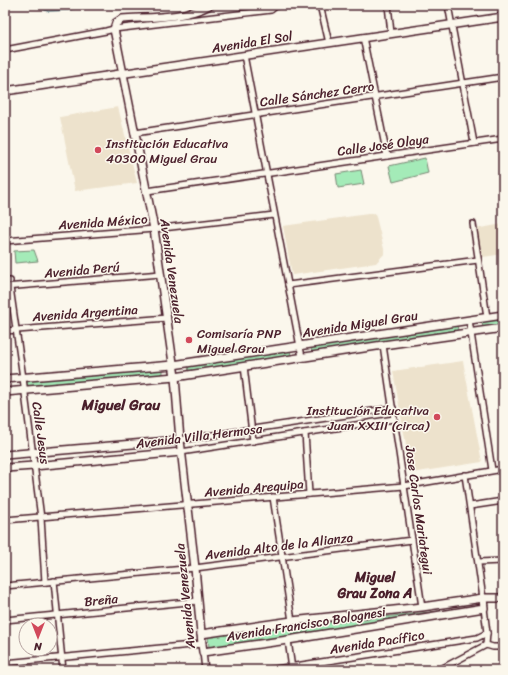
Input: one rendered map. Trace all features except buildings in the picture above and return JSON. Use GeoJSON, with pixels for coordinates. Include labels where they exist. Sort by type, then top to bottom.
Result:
{"type":"FeatureCollection","features":[{"type":"Feature","properties":{"kind":"street"},"geometry":{"type":"LineString","coordinates":[[114,29],[116,23],[122,19],[172,16],[192,12],[210,5]]}},
{"type":"Feature","properties":{"kind":"street"},"geometry":{"type":"LineString","coordinates":[[5,50],[114,29],[271,10],[277,5]]}},
{"type":"Feature","properties":{"kind":"street"},"geometry":{"type":"LineString","coordinates":[[320,5],[329,43]]}},
{"type":"Feature","properties":{"kind":"street"},"geometry":{"type":"LineString","coordinates":[[388,5],[392,33]]}},
{"type":"Feature","properties":{"kind":"street"},"geometry":{"type":"LineString","coordinates":[[448,5],[474,143]]}},
{"type":"Feature","properties":{"kind":"street","name":"Avenida El Sol"},"geometry":{"type":"LineString","coordinates":[[5,91],[503,17]]}},
{"type":"Feature","properties":{"kind":"street","name":"Avenida Venezuela"},"geometry":{"type":"LineString","coordinates":[[114,29],[154,229],[161,274],[175,377],[181,452],[195,568],[205,670]]}},
{"type":"Feature","properties":{"kind":"street"},"geometry":{"type":"LineString","coordinates":[[363,37],[388,156]]}},
{"type":"Feature","properties":{"kind":"street"},"geometry":{"type":"LineString","coordinates":[[244,55],[302,358]]}},
{"type":"Feature","properties":{"kind":"street","name":"Calle Sánchez Cerro"},"geometry":{"type":"LineString","coordinates":[[135,132],[503,77]]}},
{"type":"Feature","properties":{"kind":"street","name":"Calle José Olaya"},"geometry":{"type":"LineString","coordinates":[[146,191],[503,139]]}},
{"type":"Feature","properties":{"kind":"street","name":"Avenida México"},"geometry":{"type":"LineString","coordinates":[[5,241],[154,229],[274,215]]}},
{"type":"Feature","properties":{"kind":"street"},"geometry":{"type":"LineString","coordinates":[[473,224],[487,317]]}},
{"type":"Feature","properties":{"kind":"street"},"geometry":{"type":"LineString","coordinates":[[288,285],[478,260]]}},
{"type":"Feature","properties":{"kind":"street","name":"Avenida Perú"},"geometry":{"type":"LineString","coordinates":[[8,287],[161,274]]}},
{"type":"Feature","properties":{"kind":"street","name":"Calle Jesus"},"geometry":{"type":"LineString","coordinates":[[8,287],[23,378],[41,518],[45,582]]}},
{"type":"Feature","properties":{"kind":"street","name":"Avenida Miguel Grau"},"geometry":{"type":"LineString","coordinates":[[5,379],[173,365],[503,315]]}},
{"type":"Feature","properties":{"kind":"street","name":"Avenida Argentina"},"geometry":{"type":"LineString","coordinates":[[5,331],[167,318]]}},
{"type":"Feature","properties":{"kind":"street"},"geometry":{"type":"LineString","coordinates":[[469,320],[492,470]]}},
{"type":"Feature","properties":{"kind":"street","name":"Avenida Miguel Grau"},"geometry":{"type":"LineString","coordinates":[[5,392],[175,377],[503,328]]}},
{"type":"Feature","properties":{"kind":"street","name":"Jose Carlos Mariategui"},"geometry":{"type":"LineString","coordinates":[[383,345],[422,607]]}},
{"type":"Feature","properties":{"kind":"street"},"geometry":{"type":"LineString","coordinates":[[244,366],[253,441]]}},
{"type":"Feature","properties":{"kind":"street","name":"Avenida Villa Hermosa"},"geometry":{"type":"LineString","coordinates":[[5,455],[180,440],[392,408]]}},
{"type":"Feature","properties":{"kind":"street","name":"Avenida Villa Hermosa"},"geometry":{"type":"LineString","coordinates":[[5,468],[181,452],[394,419]]}},
{"type":"Feature","properties":{"kind":"street"},"geometry":{"type":"LineString","coordinates":[[305,433],[309,494]]}},
{"type":"Feature","properties":{"kind":"street","name":"Avenida Arequipa"},"geometry":{"type":"LineString","coordinates":[[5,520],[404,486],[503,469]]}},
{"type":"Feature","properties":{"kind":"street"},"geometry":{"type":"LineString","coordinates":[[465,475],[483,598],[487,633],[486,645]]}},
{"type":"Feature","properties":{"kind":"street"},"geometry":{"type":"LineString","coordinates":[[273,497],[292,621]]}},
{"type":"Feature","properties":{"kind":"street"},"geometry":{"type":"LineString","coordinates":[[470,506],[503,501]]}},
{"type":"Feature","properties":{"kind":"street","name":"Avenida Alto de la Alianza"},"geometry":{"type":"LineString","coordinates":[[5,586],[195,568],[412,540]]}},
{"type":"Feature","properties":{"kind":"street"},"geometry":{"type":"LineString","coordinates":[[478,562],[503,561]]}},
{"type":"Feature","properties":{"kind":"street"},"geometry":{"type":"LineString","coordinates":[[54,581],[63,670]]}},
{"type":"Feature","properties":{"kind":"street","name":"Avenida Francisco Bolognesi"},"geometry":{"type":"LineString","coordinates":[[201,634],[292,621],[422,607],[483,598],[503,598]]}},
{"type":"Feature","properties":{"kind":"street","name":"Breña"},"geometry":{"type":"LineString","coordinates":[[5,620],[198,601]]}},
{"type":"Feature","properties":{"kind":"street","name":"Avenida Francisco Bolognesi"},"geometry":{"type":"LineString","coordinates":[[203,652],[288,640],[484,608]]}},
{"type":"Feature","properties":{"kind":"street","name":"Avenida Pacífico"},"geometry":{"type":"LineString","coordinates":[[269,670],[291,668],[477,638],[487,633]]}},
{"type":"Feature","properties":{"kind":"street"},"geometry":{"type":"LineString","coordinates":[[288,640],[291,668]]}},
{"type":"Feature","properties":{"kind":"street"},"geometry":{"type":"LineString","coordinates":[[5,663],[202,644]]}},
{"type":"Feature","properties":{"kind":"street"},"geometry":{"type":"LineString","coordinates":[[438,670],[486,645],[503,647]]}},
{"type":"Feature","properties":{"kind":"shaded area","name":"Institución Educativa 40300 Miguel Grau"},"geometry":{"type":"Polygon","coordinates":[[[118,107],[137,183],[75,191],[60,117],[118,107]]]}},
{"type":"Feature","properties":{"kind":"shaded area"},"geometry":{"type":"Polygon","coordinates":[[[375,213],[385,253],[376,263],[292,275],[283,226],[375,213]]]}},
{"type":"Feature","properties":{"kind":"shaded area"},"geometry":{"type":"Polygon","coordinates":[[[503,224],[503,254],[483,257],[475,229],[503,224]]]}},
{"type":"Feature","properties":{"kind":"shaded area","name":"Institución Educativa Juan XXIII (circa)"},"geometry":{"type":"Polygon","coordinates":[[[463,361],[482,462],[411,473],[393,371],[463,361]]]}},
{"type":"Feature","properties":{"kind":"green space"},"geometry":{"type":"Polygon","coordinates":[[[425,158],[428,173],[393,182],[389,166],[425,158]]]}},
{"type":"Feature","properties":{"kind":"green space"},"geometry":{"type":"Polygon","coordinates":[[[361,170],[364,184],[338,188],[336,174],[361,170]]]}},
{"type":"Feature","properties":{"kind":"green space"},"geometry":{"type":"Polygon","coordinates":[[[34,250],[38,261],[15,263],[14,251],[34,250]]]}},
{"type":"Feature","properties":{"kind":"green space"},"geometry":{"type":"Polygon","coordinates":[[[503,319],[503,325],[483,329],[482,322],[503,319]]]}},
{"type":"Feature","properties":{"kind":"green space"},"geometry":{"type":"Polygon","coordinates":[[[457,324],[458,331],[312,353],[311,347],[457,324]]]}},
{"type":"Feature","properties":{"kind":"green space"},"geometry":{"type":"Polygon","coordinates":[[[290,349],[291,356],[189,372],[188,366],[290,349]]]}},
{"type":"Feature","properties":{"kind":"green space"},"geometry":{"type":"Polygon","coordinates":[[[159,368],[163,370],[163,373],[159,376],[29,387],[27,386],[26,382],[29,380],[159,368]]]}},
{"type":"Feature","properties":{"kind":"green space"},"geometry":{"type":"Polygon","coordinates":[[[476,607],[209,648],[208,636],[476,607]]]}},
{"type":"Feature","properties":{"kind":"waterway"},"geometry":{"type":"LineString","coordinates":[[33,5],[48,11],[68,10],[86,5]]}},
{"type":"Feature","properties":{"kind":"place","name":"Institución Educativa 40300 Miguel Grau"},"geometry":{"type":"Point","coordinates":[98,150]}},
{"type":"Feature","properties":{"kind":"place","name":"Comisaría PNP Miguel Grau"},"geometry":{"type":"Point","coordinates":[189,340]}},
{"type":"Feature","properties":{"kind":"place","name":"Institución Educativa Juan XXIII (circa)"},"geometry":{"type":"Point","coordinates":[437,417]}},
{"type":"Feature","properties":{"kind":"district","name":"Miguel Grau"},"geometry":{"type":"Point","coordinates":[121,405]}},
{"type":"Feature","properties":{"kind":"district","name":"Miguel Grau Zona A"},"geometry":{"type":"Point","coordinates":[375,586]}}]}
